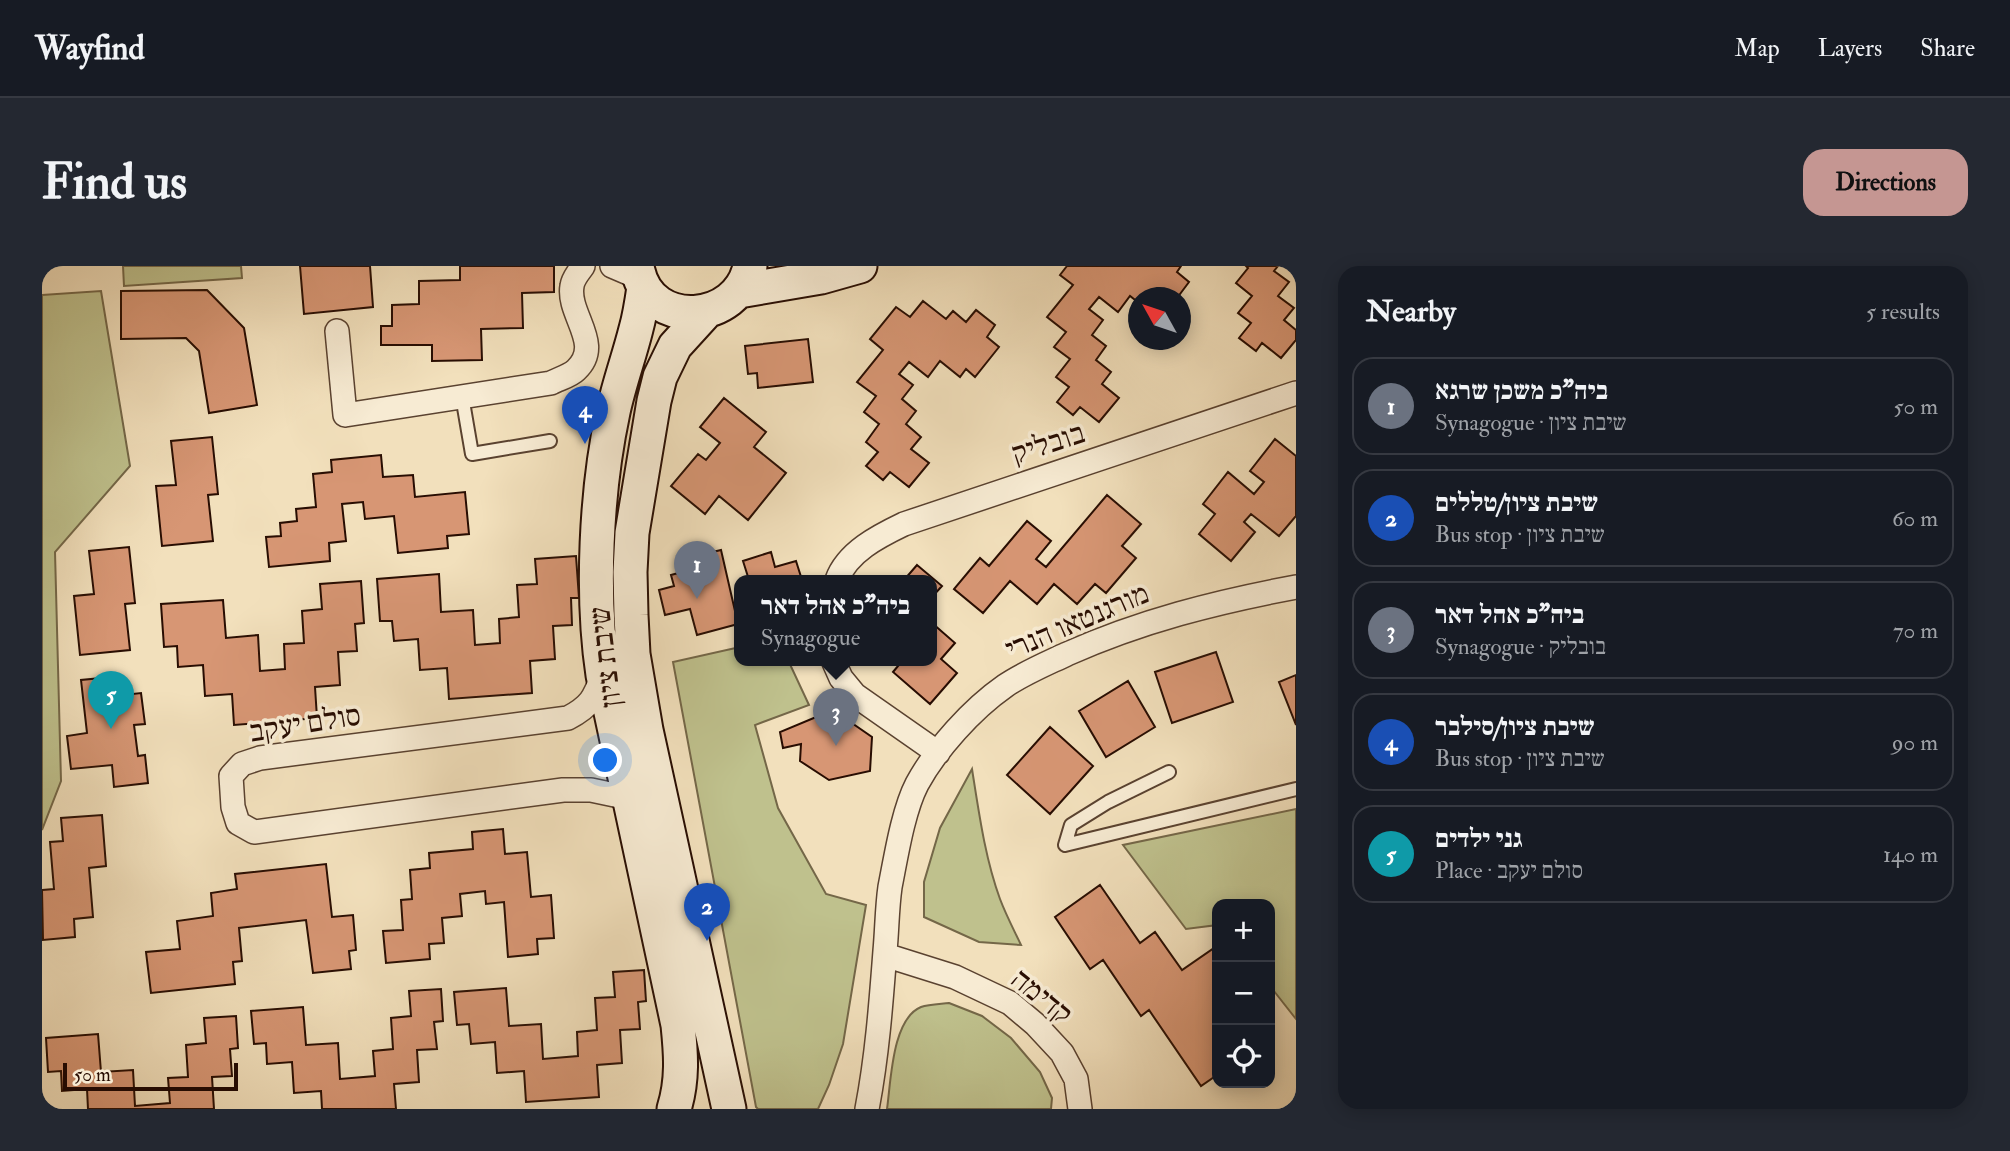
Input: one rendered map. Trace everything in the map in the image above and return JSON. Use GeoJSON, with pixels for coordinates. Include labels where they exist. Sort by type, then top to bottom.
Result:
{"type":"FeatureCollection","features":[{"type":"Feature","properties":{"kind":"street"},"geometry":{"type":"LineString","coordinates":[[744,279],[821,277],[860,266]]}},
{"type":"Feature","properties":{"kind":"street"},"geometry":{"type":"LineString","coordinates":[[337,331],[345,415],[551,383],[575,371],[586,355],[586,337],[575,306],[572,287],[584,270]]}},
{"type":"Feature","properties":{"kind":"street"},"geometry":{"type":"LineString","coordinates":[[633,274],[656,300],[671,309],[688,313],[706,312]]}},
{"type":"Feature","properties":{"kind":"street","name":"שיבת ציון"},"geometry":{"type":"LineString","coordinates":[[633,274],[637,326],[613,411],[606,449],[600,500],[597,596],[603,675],[678,1025],[682,1063],[680,1087],[674,1109]]}},
{"type":"Feature","properties":{"kind":"street","name":"שיבת ציון"},"geometry":{"type":"LineString","coordinates":[[729,1109],[646,730],[633,654],[630,572],[632,533],[660,377],[674,346],[706,312],[724,305],[744,279]]}},
{"type":"Feature","properties":{"kind":"street","name":"בובליק"},"geometry":{"type":"LineString","coordinates":[[838,575],[856,553],[877,537],[904,524],[1296,393]]}},
{"type":"Feature","properties":{"kind":"street","name":"מורגנטאו הנרי"},"geometry":{"type":"LineString","coordinates":[[876,1066],[890,889],[906,816],[916,787],[930,762],[959,728],[1006,686],[1047,663],[1096,641],[1153,620],[1233,599],[1296,587]]}},
{"type":"Feature","properties":{"kind":"street"},"geometry":{"type":"LineString","coordinates":[[836,666],[841,678],[855,695],[938,753]]}},
{"type":"Feature","properties":{"kind":"street","name":"סולם יעקב"},"geometry":{"type":"LineString","coordinates":[[603,675],[594,698],[583,710],[568,718],[260,758],[242,764],[231,776],[233,807],[238,823],[254,832],[563,790],[591,790],[629,799]]}},
{"type":"Feature","properties":{"kind":"street","name":"קדימה"},"geometry":{"type":"LineString","coordinates":[[885,955],[955,977],[1010,1003],[1035,1024],[1062,1053],[1076,1079],[1080,1109]]}},
{"type":"Feature","properties":{"kind":"street"},"geometry":{"type":"LineString","coordinates":[[858,1109],[876,1066]]}},
{"type":"Feature","properties":{"kind":"street"},"geometry":{"type":"LineString","coordinates":[[867,1109],[876,1066]]}},
{"type":"Feature","properties":{"kind":"lane"},"geometry":{"type":"LineString","coordinates":[[462,396],[472,454],[550,440]]}},
{"type":"Feature","properties":{"kind":"lane"},"geometry":{"type":"LineString","coordinates":[[1169,772],[1108,802],[1071,825],[1065,845],[1296,789]]}},
{"type":"Feature","properties":{"kind":"green space"},"geometry":{"type":"Polygon","coordinates":[[[123,266],[241,266],[242,278],[124,286],[123,266]]]}},
{"type":"Feature","properties":{"kind":"green space"},"geometry":{"type":"Polygon","coordinates":[[[101,291],[130,466],[55,552],[61,781],[42,830],[42,295],[101,291]]]}},
{"type":"Feature","properties":{"kind":"green space"},"geometry":{"type":"Polygon","coordinates":[[[734,648],[734,666],[791,666],[809,705],[755,725],[778,808],[826,894],[866,905],[843,1044],[818,1109],[756,1107],[673,662],[734,648]]]}},
{"type":"Feature","properties":{"kind":"green space"},"geometry":{"type":"Polygon","coordinates":[[[972,769],[990,868],[1002,905],[1021,945],[979,942],[924,917],[924,882],[940,828],[972,769]]]}},
{"type":"Feature","properties":{"kind":"green space"},"geometry":{"type":"Polygon","coordinates":[[[1296,809],[1296,1019],[1275,992],[1275,899],[1212,899],[1212,926],[1186,929],[1123,845],[1296,809]]]}},
{"type":"Feature","properties":{"kind":"green space"},"geometry":{"type":"Polygon","coordinates":[[[949,1003],[982,1016],[1011,1038],[1040,1072],[1052,1098],[1051,1109],[887,1109],[895,1052],[904,1024],[911,1014],[921,1007],[949,1003]]]}},
{"type":"Feature","properties":{"kind":"building"},"geometry":{"type":"Polygon","coordinates":[[[300,266],[370,266],[373,307],[304,314],[300,266]]]}},
{"type":"Feature","properties":{"kind":"building"},"geometry":{"type":"Polygon","coordinates":[[[460,266],[554,266],[554,292],[522,293],[523,328],[481,329],[482,360],[432,361],[432,345],[381,345],[381,326],[392,326],[392,305],[419,304],[419,281],[460,280],[460,266]]]}},
{"type":"Feature","properties":{"kind":"building"},"geometry":{"type":"Polygon","coordinates":[[[1067,266],[1181,266],[1177,272],[1189,282],[1185,287],[1128,287],[1128,299],[1118,312],[1099,297],[1089,309],[1103,320],[1092,335],[1106,346],[1096,360],[1111,372],[1102,384],[1119,398],[1099,422],[1080,407],[1073,415],[1057,402],[1069,387],[1056,377],[1070,359],[1054,347],[1066,332],[1047,317],[1073,285],[1060,275],[1067,266]]]}},
{"type":"Feature","properties":{"kind":"building"},"geometry":{"type":"Polygon","coordinates":[[[1246,266],[1278,266],[1274,271],[1289,282],[1278,296],[1294,308],[1284,320],[1296,330],[1296,340],[1281,358],[1262,343],[1256,351],[1239,338],[1251,323],[1238,313],[1252,296],[1236,283],[1248,268],[1246,266]]]}},
{"type":"Feature","properties":{"kind":"building"},"geometry":{"type":"Polygon","coordinates":[[[207,290],[244,328],[257,405],[209,413],[199,351],[186,338],[121,339],[121,291],[207,290]]]}},
{"type":"Feature","properties":{"kind":"building"},"geometry":{"type":"Polygon","coordinates":[[[923,301],[946,319],[953,311],[966,322],[976,310],[995,325],[987,337],[999,347],[975,377],[966,369],[960,377],[940,361],[928,377],[909,362],[899,374],[913,385],[902,399],[916,411],[906,424],[921,437],[911,449],[929,463],[909,487],[890,472],[883,480],[866,466],[878,452],[866,442],[879,424],[864,412],[876,396],[857,382],[883,350],[870,339],[896,307],[910,317],[923,301]]]}},
{"type":"Feature","properties":{"kind":"building"},"geometry":{"type":"Polygon","coordinates":[[[808,339],[813,382],[758,388],[757,373],[748,374],[745,346],[808,339]]]}},
{"type":"Feature","properties":{"kind":"building"},"geometry":{"type":"Polygon","coordinates":[[[724,398],[766,432],[754,447],[786,473],[748,520],[719,496],[705,514],[671,486],[698,454],[706,460],[720,443],[700,427],[724,398]]]}},
{"type":"Feature","properties":{"kind":"building"},"geometry":{"type":"Polygon","coordinates":[[[212,437],[218,494],[208,495],[213,541],[162,546],[156,486],[176,485],[171,441],[212,437]]]}},
{"type":"Feature","properties":{"kind":"building"},"geometry":{"type":"Polygon","coordinates":[[[1275,439],[1296,456],[1296,516],[1279,536],[1251,514],[1244,522],[1255,532],[1231,561],[1199,534],[1215,514],[1203,504],[1228,472],[1254,494],[1264,482],[1250,471],[1275,439]]]}},
{"type":"Feature","properties":{"kind":"building"},"geometry":{"type":"Polygon","coordinates":[[[381,455],[383,477],[413,475],[415,497],[465,492],[469,534],[447,536],[448,548],[398,553],[394,516],[365,519],[363,502],[342,504],[346,541],[329,543],[330,561],[269,567],[266,537],[281,536],[280,523],[297,521],[296,509],[316,507],[313,474],[332,472],[331,460],[381,455]]]}},
{"type":"Feature","properties":{"kind":"building"},"geometry":{"type":"Polygon","coordinates":[[[1107,495],[1141,524],[1122,546],[1136,558],[1106,593],[1095,584],[1077,604],[1054,584],[1037,604],[1010,581],[983,613],[954,589],[980,558],[989,566],[1027,521],[1051,541],[1036,559],[1046,567],[1107,495]]]}},
{"type":"Feature","properties":{"kind":"building"},"geometry":{"type":"Polygon","coordinates":[[[129,547],[135,603],[125,604],[130,650],[80,655],[74,596],[94,594],[89,551],[129,547]]]}},
{"type":"Feature","properties":{"kind":"building"},"geometry":{"type":"Polygon","coordinates":[[[721,550],[734,607],[734,625],[697,635],[690,609],[665,615],[659,590],[674,586],[671,575],[682,572],[679,560],[721,550]]]}},
{"type":"Feature","properties":{"kind":"building"},"geometry":{"type":"Polygon","coordinates":[[[771,552],[775,567],[796,561],[800,575],[747,575],[743,561],[771,552]]]}},
{"type":"Feature","properties":{"kind":"building"},"geometry":{"type":"Polygon","coordinates":[[[576,556],[579,598],[571,598],[572,625],[553,626],[555,659],[530,661],[532,693],[449,699],[447,668],[420,670],[418,639],[394,641],[392,621],[380,621],[377,579],[439,574],[441,612],[473,610],[475,645],[500,643],[499,619],[519,617],[517,585],[537,584],[535,559],[576,556]]]}},
{"type":"Feature","properties":{"kind":"building"},"geometry":{"type":"Polygon","coordinates":[[[917,565],[929,575],[908,575],[917,565]]]}},
{"type":"Feature","properties":{"kind":"building"},"geometry":{"type":"Polygon","coordinates":[[[361,581],[364,623],[355,624],[357,651],[338,652],[340,685],[315,687],[317,718],[234,725],[232,694],[205,696],[203,665],[178,667],[177,646],[164,647],[161,604],[223,600],[226,638],[258,635],[260,671],[285,669],[284,644],[304,643],[302,611],[322,609],[320,584],[361,581]]]}},
{"type":"Feature","properties":{"kind":"building"},"geometry":{"type":"Polygon","coordinates":[[[937,627],[955,643],[941,659],[957,673],[930,704],[893,672],[898,666],[937,666],[937,627]]]}},
{"type":"Feature","properties":{"kind":"building"},"geometry":{"type":"Polygon","coordinates":[[[1216,652],[1233,702],[1172,723],[1155,672],[1216,652]]]}},
{"type":"Feature","properties":{"kind":"building"},"geometry":{"type":"Polygon","coordinates":[[[1296,675],[1296,725],[1279,682],[1296,675]]]}},
{"type":"Feature","properties":{"kind":"building"},"geometry":{"type":"Polygon","coordinates":[[[122,676],[124,695],[141,693],[145,724],[134,725],[138,756],[145,755],[148,783],[114,787],[112,765],[71,769],[67,736],[87,733],[81,680],[122,676]]]}},
{"type":"Feature","properties":{"kind":"building"},"geometry":{"type":"Polygon","coordinates":[[[1128,681],[1155,727],[1106,757],[1079,711],[1128,681]]]}},
{"type":"Feature","properties":{"kind":"building"},"geometry":{"type":"Polygon","coordinates":[[[833,710],[872,737],[870,771],[829,780],[800,761],[801,744],[783,748],[780,732],[833,710]]]}},
{"type":"Feature","properties":{"kind":"building"},"geometry":{"type":"Polygon","coordinates":[[[1050,727],[1093,766],[1050,814],[1007,775],[1050,727]]]}},
{"type":"Feature","properties":{"kind":"building"},"geometry":{"type":"Polygon","coordinates":[[[102,815],[106,866],[89,868],[93,917],[74,919],[75,937],[43,940],[42,890],[54,889],[50,842],[63,841],[61,818],[102,815]]]}},
{"type":"Feature","properties":{"kind":"building"},"geometry":{"type":"Polygon","coordinates":[[[503,829],[505,854],[527,852],[531,897],[551,895],[554,938],[537,939],[538,954],[508,957],[504,902],[486,904],[485,891],[460,894],[462,916],[442,918],[444,943],[429,944],[430,959],[386,963],[383,931],[403,930],[401,900],[412,899],[410,870],[430,868],[429,853],[473,849],[472,832],[503,829]]]}},
{"type":"Feature","properties":{"kind":"building"},"geometry":{"type":"Polygon","coordinates":[[[326,864],[332,917],[353,915],[356,950],[349,951],[351,969],[313,973],[306,920],[239,928],[242,961],[233,962],[235,984],[151,993],[146,952],[180,949],[177,921],[213,916],[211,893],[237,889],[235,874],[326,864]]]}},
{"type":"Feature","properties":{"kind":"building"},"geometry":{"type":"Polygon","coordinates":[[[1100,885],[1140,943],[1155,932],[1182,970],[1212,949],[1212,1078],[1201,1086],[1149,1010],[1141,1016],[1103,960],[1090,969],[1055,917],[1100,885]]]}},
{"type":"Feature","properties":{"kind":"building"},"geometry":{"type":"Polygon","coordinates":[[[644,970],[646,1001],[638,1002],[640,1029],[620,1030],[622,1063],[597,1065],[599,1097],[526,1102],[524,1071],[497,1073],[495,1042],[471,1044],[469,1024],[457,1025],[454,992],[506,988],[509,1026],[541,1024],[543,1059],[578,1056],[577,1032],[597,1030],[595,998],[615,997],[613,972],[644,970]]]}},
{"type":"Feature","properties":{"kind":"building"},"geometry":{"type":"Polygon","coordinates":[[[441,989],[443,1021],[434,1022],[437,1049],[417,1050],[419,1082],[394,1084],[396,1109],[322,1109],[321,1091],[294,1093],[292,1062],[267,1064],[266,1043],[254,1044],[251,1011],[303,1007],[306,1045],[338,1043],[340,1079],[375,1076],[373,1051],[393,1049],[391,1018],[411,1016],[409,991],[441,989]]]}},
{"type":"Feature","properties":{"kind":"building"},"geometry":{"type":"Polygon","coordinates":[[[236,1016],[238,1048],[230,1049],[232,1076],[212,1077],[214,1109],[88,1109],[87,1089],[62,1091],[61,1071],[48,1072],[46,1038],[98,1034],[101,1072],[133,1070],[135,1106],[170,1103],[168,1078],[188,1077],[186,1045],[206,1043],[204,1018],[236,1016]]]}},
{"type":"Feature","properties":{"kind":"place","name":"שיבת ציון/סילבר"},"geometry":{"type":"Point","coordinates":[585,444]}},
{"type":"Feature","properties":{"kind":"place","name":"ביה\"כ משכן שרגא"},"geometry":{"type":"Point","coordinates":[697,599]}},
{"type":"Feature","properties":{"kind":"place","name":"גני ילדים"},"geometry":{"type":"Point","coordinates":[111,729]}},
{"type":"Feature","properties":{"kind":"place","name":"ביה\"כ אהל דאר"},"geometry":{"type":"Point","coordinates":[836,746]}},
{"type":"Feature","properties":{"kind":"place","name":"שיבת ציון/טללים"},"geometry":{"type":"Point","coordinates":[707,941]}}]}
